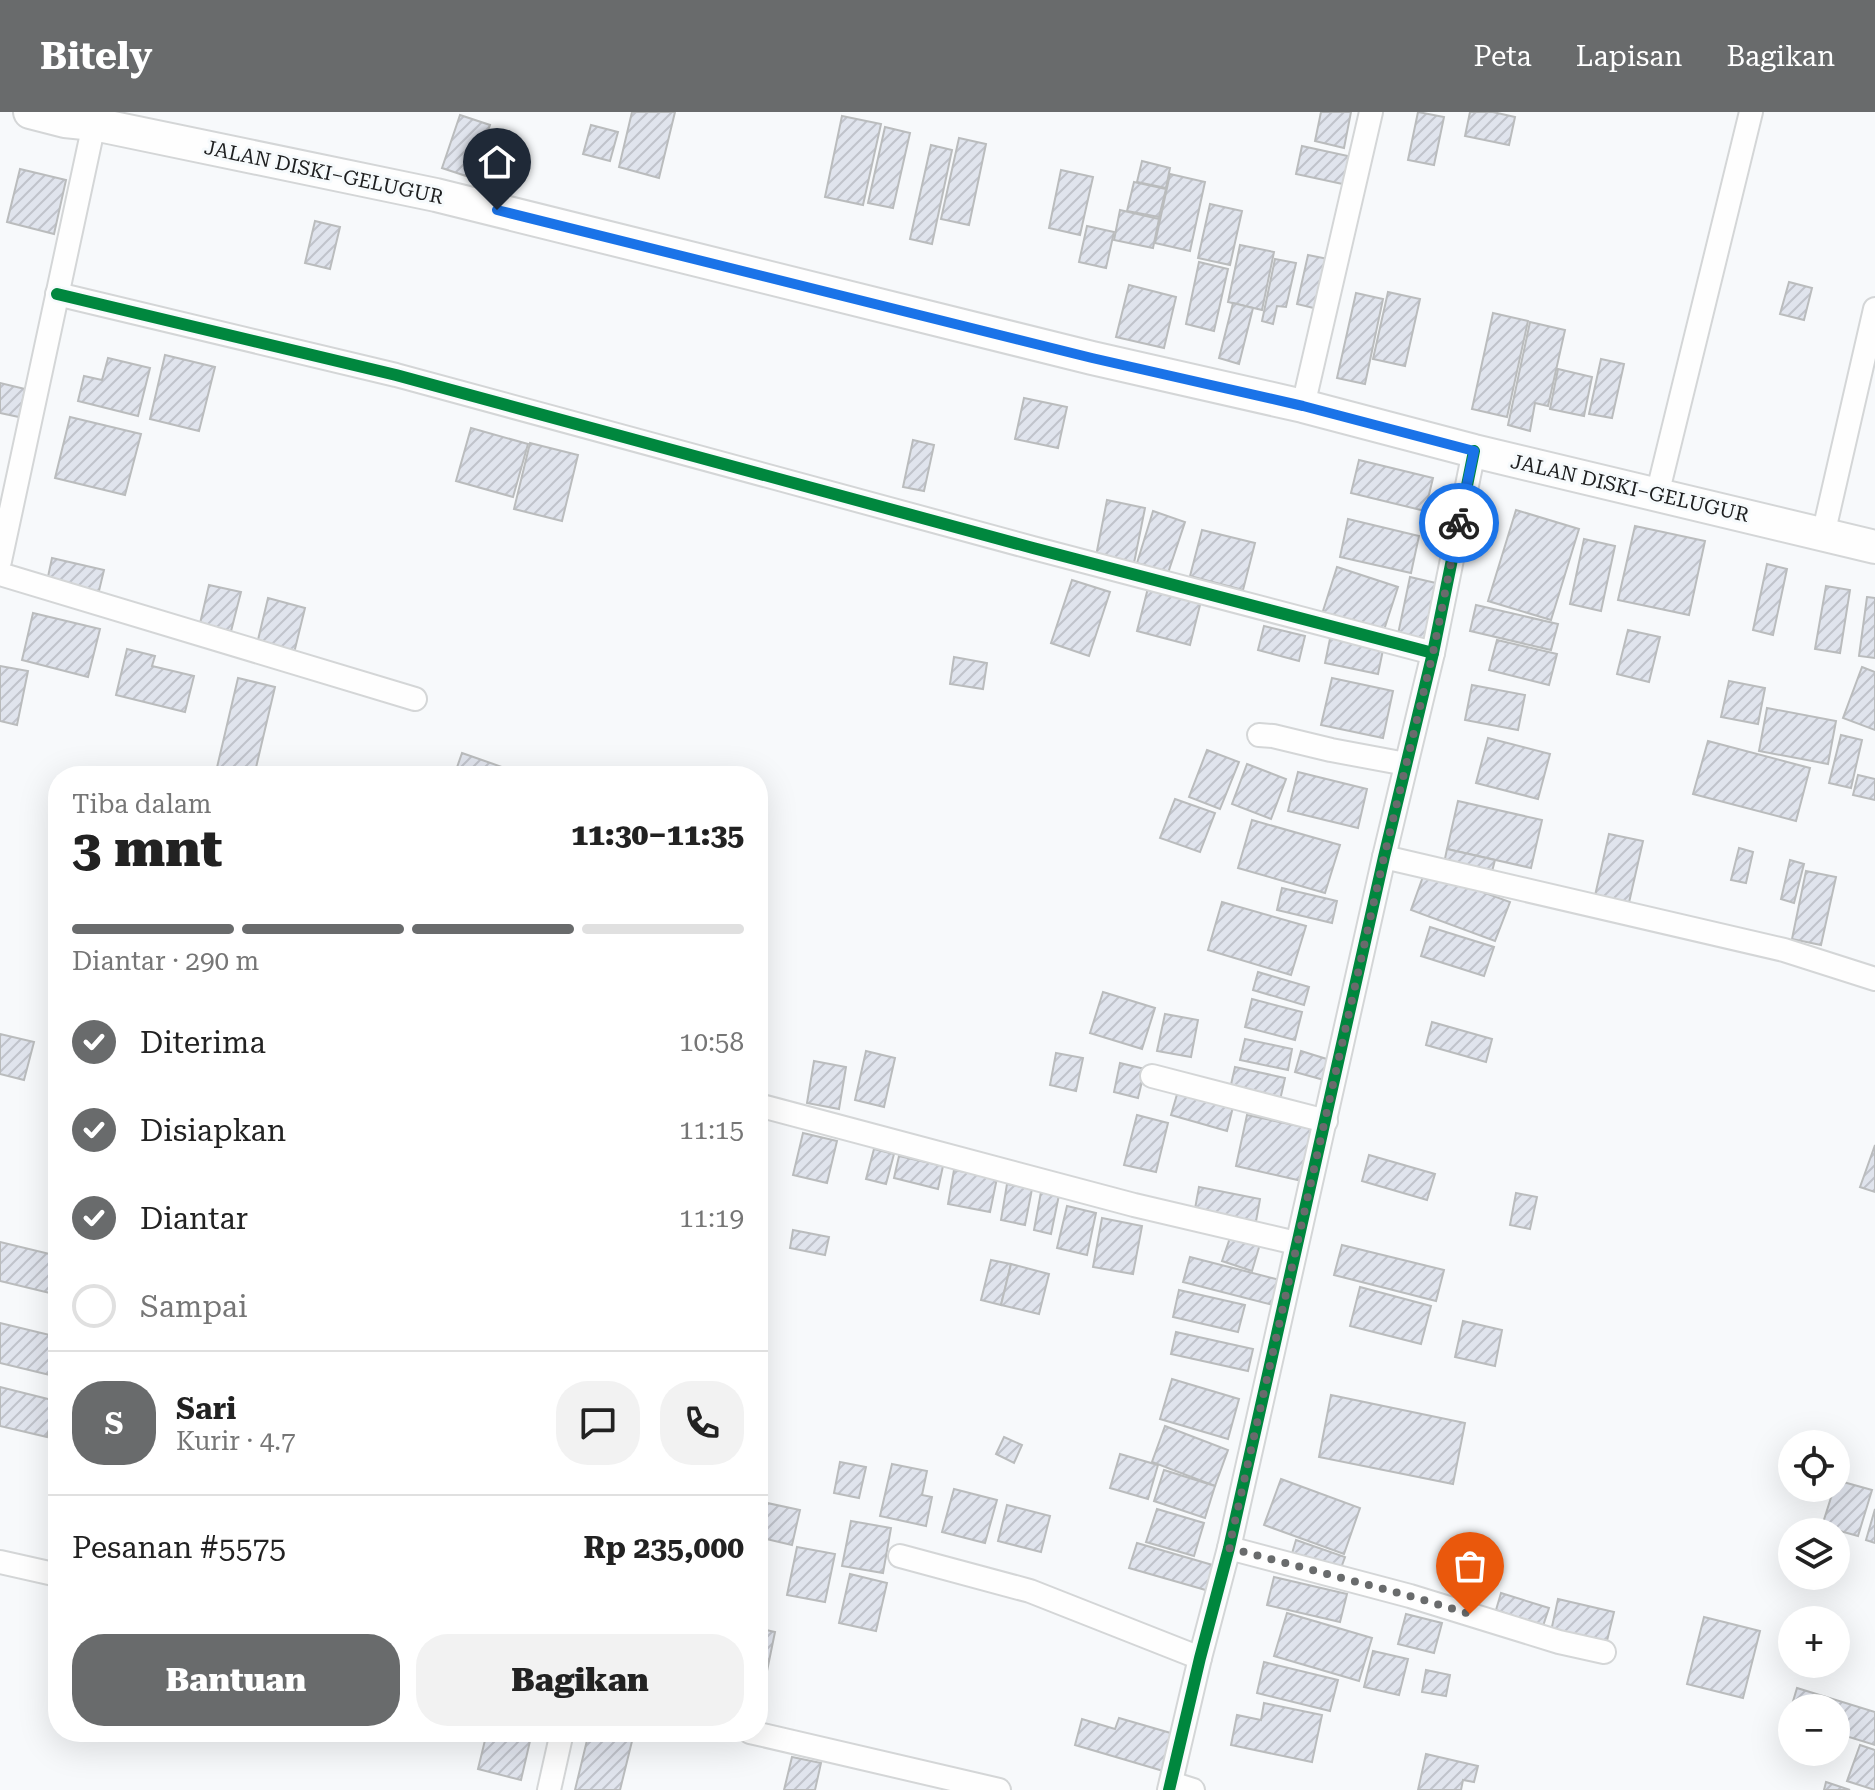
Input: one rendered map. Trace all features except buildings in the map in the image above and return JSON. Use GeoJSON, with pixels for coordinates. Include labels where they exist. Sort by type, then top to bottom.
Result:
{"type":"FeatureCollection","features":[{"type":"Feature","properties":{"kind":"main road","name":"JALAN DISKI–GELUGUR"},"geometry":{"type":"LineString","coordinates":[[30,112],[436,195],[1092,358],[1303,406],[1474,451],[1875,547]]}},
{"type":"Feature","properties":{"kind":"street"},"geometry":{"type":"LineString","coordinates":[[1303,406],[1371,112]]}},
{"type":"Feature","properties":{"kind":"street"},"geometry":{"type":"LineString","coordinates":[[1657,495],[1751,112]]}},
{"type":"Feature","properties":{"kind":"street"},"geometry":{"type":"LineString","coordinates":[[0,561],[57,294],[75,119]]}},
{"type":"Feature","properties":{"kind":"street"},"geometry":{"type":"LineString","coordinates":[[57,294],[396,375],[1433,653]]}},
{"type":"Feature","properties":{"kind":"street"},"geometry":{"type":"LineString","coordinates":[[1823,535],[1875,309]]}},
{"type":"Feature","properties":{"kind":"street"},"geometry":{"type":"LineString","coordinates":[[1193,1790],[1170,1787],[1229,1548],[1296,1243],[1433,653],[1474,451]]}},
{"type":"Feature","properties":{"kind":"street"},"geometry":{"type":"LineString","coordinates":[[0,574],[415,699]]}},
{"type":"Feature","properties":{"kind":"street"},"geometry":{"type":"LineString","coordinates":[[1259,735],[1406,764]]}},
{"type":"Feature","properties":{"kind":"street"},"geometry":{"type":"LineString","coordinates":[[1384,857],[1784,950],[1875,979]]}},
{"type":"Feature","properties":{"kind":"street"},"geometry":{"type":"LineString","coordinates":[[1152,1076],[1326,1121]]}},
{"type":"Feature","properties":{"kind":"street"},"geometry":{"type":"LineString","coordinates":[[768,1108],[1134,1205],[1296,1243]]}},
{"type":"Feature","properties":{"kind":"street"},"geometry":{"type":"LineString","coordinates":[[1229,1548],[1604,1652]]}},
{"type":"Feature","properties":{"kind":"street"},"geometry":{"type":"LineString","coordinates":[[900,1556],[1030,1591],[1200,1658]]}},
{"type":"Feature","properties":{"kind":"street"},"geometry":{"type":"LineString","coordinates":[[0,1562],[48,1573]]}},
{"type":"Feature","properties":{"kind":"street"},"geometry":{"type":"LineString","coordinates":[[768,1736],[999,1790]]}},
{"type":"Feature","properties":{"kind":"street"},"geometry":{"type":"LineString","coordinates":[[549,1790],[560,1742]]}},
{"type":"Feature","properties":{"kind":"cycle path"},"geometry":{"type":"LineString","coordinates":[[57,294],[396,375],[1433,653]]}},
{"type":"Feature","properties":{"kind":"cycle path"},"geometry":{"type":"LineString","coordinates":[[1169,1790],[1229,1548],[1384,857],[1433,653],[1474,451]]}},
{"type":"Feature","properties":{"kind":"way so far"},"geometry":{"type":"LineString","coordinates":[[1459,523],[1433,653],[1296,1243],[1229,1548],[1470,1614]]}},
{"type":"Feature","properties":{"kind":"route"},"geometry":{"type":"LineString","coordinates":[[497,210],[1092,358],[1303,406],[1474,451],[1459,523]]}}]}
